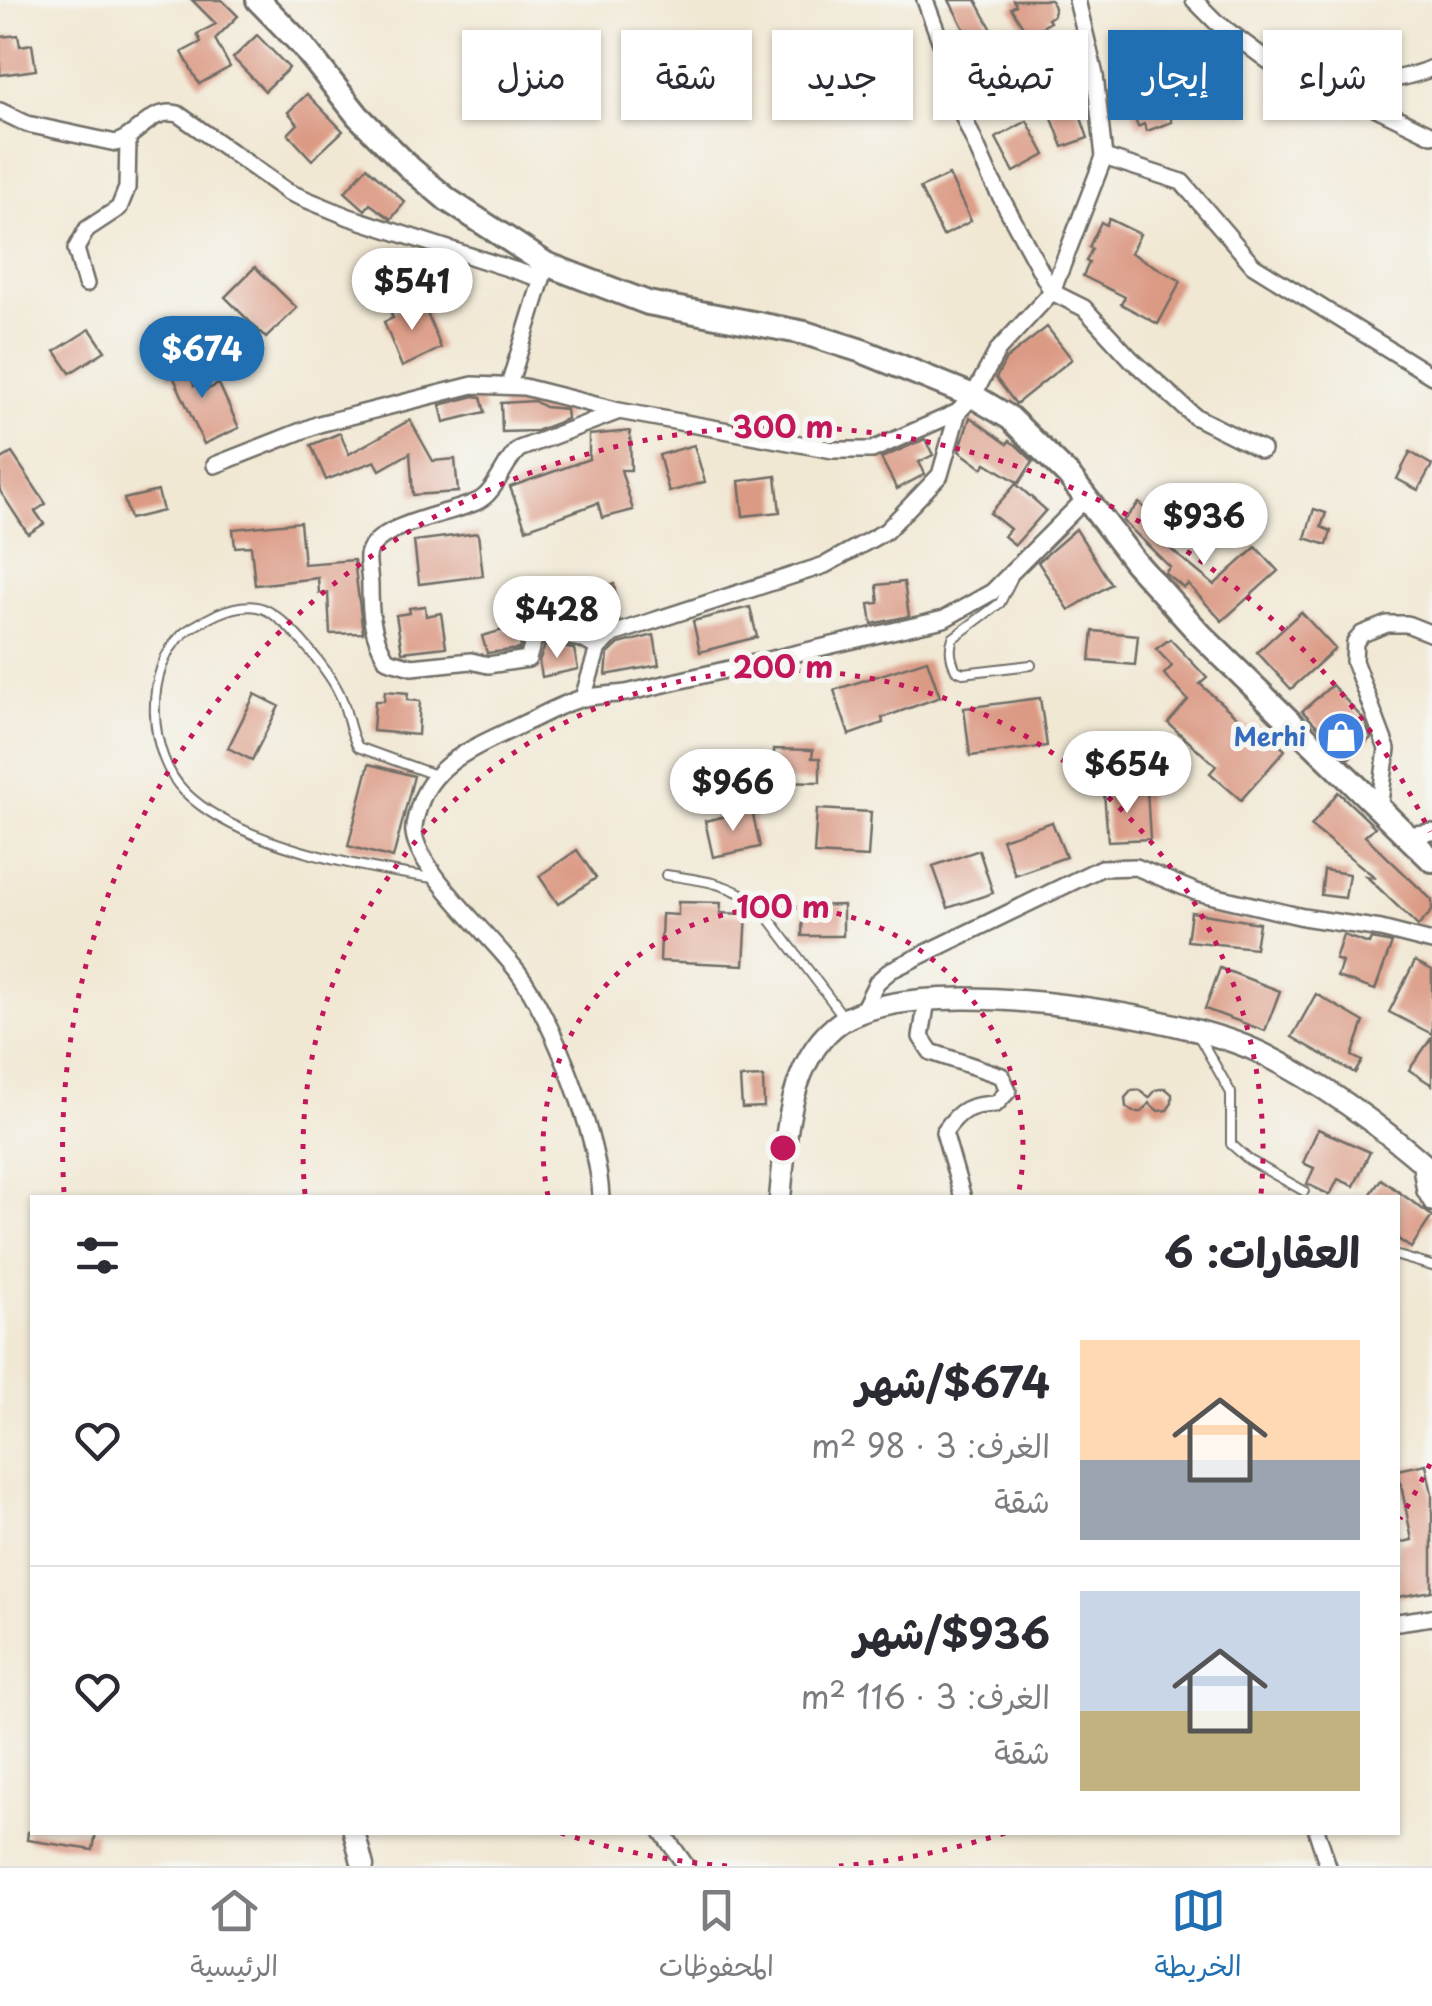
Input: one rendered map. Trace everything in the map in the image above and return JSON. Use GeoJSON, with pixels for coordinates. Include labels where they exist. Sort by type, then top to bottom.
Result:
{"type":"FeatureCollection","features":[{"type":"Feature","properties":{"kind":"main road"},"geometry":{"type":"LineString","coordinates":[[258,0],[302,45],[358,116],[411,169],[544,271],[648,303],[805,333],[862,351],[965,404],[1010,418],[1069,476],[1200,635],[1432,860]]}},
{"type":"Feature","properties":{"kind":"main road"},"geometry":{"type":"LineString","coordinates":[[780,1195],[786,1139],[802,1075],[816,1048],[835,1026],[854,1016],[894,1003],[927,1000],[1052,1003],[1151,1019],[1196,1031],[1261,1053],[1315,1085],[1426,1166]]}},
{"type":"Feature","properties":{"kind":"main road"},"geometry":{"type":"LineString","coordinates":[[355,1835],[364,1866]]}},
{"type":"Feature","properties":{"kind":"street"},"geometry":{"type":"LineString","coordinates":[[925,0],[964,118],[990,177],[1052,292],[1084,308],[1131,359],[1194,416],[1262,450]]}},
{"type":"Feature","properties":{"kind":"street"},"geometry":{"type":"LineString","coordinates":[[582,698],[598,648],[614,634],[825,565],[886,531],[940,474],[965,404],[998,350],[1052,292],[1104,157],[1095,76],[1077,0]]}},
{"type":"Feature","properties":{"kind":"street"},"geometry":{"type":"LineString","coordinates":[[1194,0],[1263,57]]}},
{"type":"Feature","properties":{"kind":"street"},"geometry":{"type":"LineString","coordinates":[[1402,78],[1432,68]]}},
{"type":"Feature","properties":{"kind":"street"},"geometry":{"type":"LineString","coordinates":[[0,111],[27,124],[116,144],[128,140],[158,114],[178,114],[288,192],[349,217],[544,271],[509,385]]}},
{"type":"Feature","properties":{"kind":"street"},"geometry":{"type":"LineString","coordinates":[[1401,120],[1432,135]]}},
{"type":"Feature","properties":{"kind":"street"},"geometry":{"type":"LineString","coordinates":[[86,284],[76,249],[87,229],[119,208],[127,188],[128,140]]}},
{"type":"Feature","properties":{"kind":"street"},"geometry":{"type":"LineString","coordinates":[[1104,157],[1182,182],[1264,274],[1432,376]]}},
{"type":"Feature","properties":{"kind":"street"},"geometry":{"type":"LineString","coordinates":[[215,465],[285,436],[355,414],[473,385],[509,385],[619,412],[834,450],[872,450],[891,444],[965,404]]}},
{"type":"Feature","properties":{"kind":"street"},"geometry":{"type":"LineString","coordinates":[[598,648],[582,639],[541,632],[532,642],[528,659],[512,663],[488,665],[471,661],[412,666],[387,660],[370,619],[368,556],[378,539],[424,518],[480,502],[519,449],[619,412]]}},
{"type":"Feature","properties":{"kind":"street"},"geometry":{"type":"LineString","coordinates":[[601,1195],[600,1177],[578,1102],[546,1020],[517,971],[424,856],[414,832],[424,790],[450,762],[582,698],[626,693],[918,626],[971,606],[1019,568],[1085,499]]}},
{"type":"Feature","properties":{"kind":"street"},"geometry":{"type":"LineString","coordinates":[[1379,810],[1387,749],[1354,661],[1355,642],[1362,634],[1387,624],[1407,624],[1432,634]]}},
{"type":"Feature","properties":{"kind":"street"},"geometry":{"type":"LineString","coordinates":[[1406,835],[1432,832]]}},
{"type":"Feature","properties":{"kind":"street"},"geometry":{"type":"LineString","coordinates":[[854,1016],[891,970],[1101,868],[1136,866],[1196,892],[1303,918],[1432,942]]}},
{"type":"Feature","properties":{"kind":"street"},"geometry":{"type":"LineString","coordinates":[[927,1000],[920,1037],[932,1052],[1002,1076],[1008,1091],[996,1104],[972,1105],[958,1112],[944,1132],[963,1195]]}},
{"type":"Feature","properties":{"kind":"street"},"geometry":{"type":"LineString","coordinates":[[1426,1166],[1425,1190],[1432,1203]]}},
{"type":"Feature","properties":{"kind":"street"},"geometry":{"type":"LineString","coordinates":[[1400,1622],[1432,1617]]}},
{"type":"Feature","properties":{"kind":"street"},"geometry":{"type":"LineString","coordinates":[[664,1835],[686,1866]]}},
{"type":"Feature","properties":{"kind":"street"},"geometry":{"type":"LineString","coordinates":[[1318,1835],[1328,1866]]}},
{"type":"Feature","properties":{"kind":"lane"},"geometry":{"type":"LineString","coordinates":[[1019,568],[1000,604],[950,645],[956,670],[962,673],[1031,665]]}},
{"type":"Feature","properties":{"kind":"lane"},"geometry":{"type":"LineString","coordinates":[[435,775],[358,747],[340,694],[329,676],[288,628],[259,607],[226,610],[203,621],[182,635],[166,659],[157,692],[154,727],[159,749],[168,771],[203,808],[278,843],[386,872],[440,879]]}},
{"type":"Feature","properties":{"kind":"lane"},"geometry":{"type":"LineString","coordinates":[[666,876],[720,882],[760,906],[854,1016]]}},
{"type":"Feature","properties":{"kind":"lane"},"geometry":{"type":"LineString","coordinates":[[1196,1031],[1231,1093],[1231,1144],[1249,1160],[1304,1191]]}},
{"type":"Feature","properties":{"kind":"lane"},"geometry":{"type":"LineString","coordinates":[[1400,1257],[1432,1266]]}},
{"type":"Feature","properties":{"kind":"building"},"geometry":{"type":"Polygon","coordinates":[[[192,0],[222,0],[238,16],[215,39],[230,67],[199,84],[182,52],[201,42],[197,34],[216,24],[192,0]]]}},
{"type":"Feature","properties":{"kind":"building"},"geometry":{"type":"Polygon","coordinates":[[[949,0],[976,0],[992,30],[964,29],[949,0]]]}},
{"type":"Feature","properties":{"kind":"building"},"geometry":{"type":"Polygon","coordinates":[[[1013,0],[1051,0],[1054,15],[1038,30],[1025,30],[1011,8],[1016,5],[1013,0]]]}},
{"type":"Feature","properties":{"kind":"building"},"geometry":{"type":"Polygon","coordinates":[[[18,35],[20,46],[32,44],[36,70],[0,75],[0,37],[18,35]]]}},
{"type":"Feature","properties":{"kind":"building"},"geometry":{"type":"Polygon","coordinates":[[[257,35],[289,68],[265,91],[233,58],[257,35]]]}},
{"type":"Feature","properties":{"kind":"building"},"geometry":{"type":"Polygon","coordinates":[[[307,94],[343,131],[312,160],[288,134],[298,124],[288,112],[307,94]]]}},
{"type":"Feature","properties":{"kind":"building"},"geometry":{"type":"Polygon","coordinates":[[[1053,120],[1082,120],[1088,138],[1063,147],[1053,120]]]}},
{"type":"Feature","properties":{"kind":"building"},"geometry":{"type":"Polygon","coordinates":[[[1135,120],[1172,122],[1147,131],[1144,124],[1138,127],[1135,120]]]}},
{"type":"Feature","properties":{"kind":"building"},"geometry":{"type":"Polygon","coordinates":[[[1027,121],[1045,155],[1014,172],[996,138],[1027,121]]]}},
{"type":"Feature","properties":{"kind":"building"},"geometry":{"type":"Polygon","coordinates":[[[367,167],[405,202],[391,219],[370,204],[365,210],[345,192],[367,167]]]}},
{"type":"Feature","properties":{"kind":"building"},"geometry":{"type":"Polygon","coordinates":[[[949,175],[971,221],[943,236],[920,188],[949,175]]]}},
{"type":"Feature","properties":{"kind":"building"},"geometry":{"type":"Polygon","coordinates":[[[1109,219],[1140,234],[1131,253],[1181,281],[1158,324],[1121,304],[1125,297],[1083,276],[1092,249],[1089,247],[1101,222],[1106,225],[1109,219]]]}},
{"type":"Feature","properties":{"kind":"building"},"geometry":{"type":"Polygon","coordinates":[[[255,267],[297,308],[266,338],[225,297],[255,267]]]}},
{"type":"Feature","properties":{"kind":"building"},"geometry":{"type":"Polygon","coordinates":[[[421,298],[441,348],[402,367],[384,322],[393,318],[391,313],[421,298]]]}},
{"type":"Feature","properties":{"kind":"building"},"geometry":{"type":"Polygon","coordinates":[[[1047,327],[1072,359],[1016,404],[996,378],[1006,359],[1047,327]]]}},
{"type":"Feature","properties":{"kind":"building"},"geometry":{"type":"Polygon","coordinates":[[[90,329],[105,351],[70,373],[55,351],[90,329]]]}},
{"type":"Feature","properties":{"kind":"building"},"geometry":{"type":"Polygon","coordinates":[[[184,352],[194,386],[203,382],[206,390],[219,384],[239,428],[204,444],[163,358],[184,352]]]}},
{"type":"Feature","properties":{"kind":"building"},"geometry":{"type":"Polygon","coordinates":[[[481,397],[485,412],[444,422],[440,405],[481,397]]]}},
{"type":"Feature","properties":{"kind":"building"},"geometry":{"type":"Polygon","coordinates":[[[534,401],[545,407],[566,409],[567,419],[536,431],[502,432],[501,403],[534,401]]]}},
{"type":"Feature","properties":{"kind":"building"},"geometry":{"type":"Polygon","coordinates":[[[970,417],[1007,444],[1009,441],[1016,445],[1033,461],[1019,483],[986,463],[982,468],[959,451],[970,417]]]}},
{"type":"Feature","properties":{"kind":"building"},"geometry":{"type":"Polygon","coordinates":[[[410,420],[433,461],[455,459],[458,492],[413,495],[410,453],[380,470],[375,461],[326,480],[311,445],[340,433],[349,454],[410,420]]]}},
{"type":"Feature","properties":{"kind":"building"},"geometry":{"type":"Polygon","coordinates":[[[630,431],[631,470],[621,470],[633,510],[602,518],[598,503],[526,529],[510,487],[589,459],[589,435],[630,431]]]}},
{"type":"Feature","properties":{"kind":"building"},"geometry":{"type":"Polygon","coordinates":[[[925,439],[933,455],[919,462],[925,474],[897,489],[881,458],[925,439]]]}},
{"type":"Feature","properties":{"kind":"building"},"geometry":{"type":"Polygon","coordinates":[[[694,445],[705,482],[669,492],[659,455],[694,445]]]}},
{"type":"Feature","properties":{"kind":"building"},"geometry":{"type":"Polygon","coordinates":[[[1410,452],[1432,465],[1418,490],[1397,479],[1410,452]]]}},
{"type":"Feature","properties":{"kind":"building"},"geometry":{"type":"Polygon","coordinates":[[[12,453],[46,504],[35,511],[44,524],[28,534],[0,491],[0,460],[12,453]]]}},
{"type":"Feature","properties":{"kind":"building"},"geometry":{"type":"Polygon","coordinates":[[[776,476],[780,512],[743,516],[739,481],[776,476]]]}},
{"type":"Feature","properties":{"kind":"building"},"geometry":{"type":"Polygon","coordinates":[[[1016,484],[1046,510],[1015,545],[1004,536],[1010,529],[990,513],[1016,484]]]}},
{"type":"Feature","properties":{"kind":"building"},"geometry":{"type":"Polygon","coordinates":[[[158,491],[163,511],[130,519],[124,499],[158,491]]]}},
{"type":"Feature","properties":{"kind":"building"},"geometry":{"type":"Polygon","coordinates":[[[1139,503],[1171,532],[1162,542],[1214,585],[1256,547],[1278,571],[1222,621],[1188,584],[1184,588],[1165,573],[1170,567],[1123,521],[1139,503]]]}},
{"type":"Feature","properties":{"kind":"building"},"geometry":{"type":"Polygon","coordinates":[[[1314,509],[1326,513],[1321,527],[1331,531],[1327,545],[1305,538],[1314,509]]]}},
{"type":"Feature","properties":{"kind":"building"},"geometry":{"type":"Polygon","coordinates":[[[300,522],[304,564],[354,560],[363,633],[330,634],[328,593],[319,593],[318,578],[255,585],[251,546],[235,547],[233,529],[300,522]]]}},
{"type":"Feature","properties":{"kind":"building"},"geometry":{"type":"Polygon","coordinates":[[[1076,529],[1111,584],[1069,610],[1038,562],[1076,529]]]}},
{"type":"Feature","properties":{"kind":"building"},"geometry":{"type":"Polygon","coordinates":[[[478,533],[483,576],[419,584],[414,541],[478,533]]]}},
{"type":"Feature","properties":{"kind":"building"},"geometry":{"type":"Polygon","coordinates":[[[904,582],[909,616],[872,624],[869,604],[879,603],[877,585],[904,582]]]}},
{"type":"Feature","properties":{"kind":"building"},"geometry":{"type":"Polygon","coordinates":[[[614,584],[619,620],[598,633],[597,628],[581,627],[576,589],[614,584]]]}},
{"type":"Feature","properties":{"kind":"building"},"geometry":{"type":"Polygon","coordinates":[[[425,606],[426,616],[441,613],[446,647],[402,652],[396,615],[425,606]]]}},
{"type":"Feature","properties":{"kind":"building"},"geometry":{"type":"Polygon","coordinates":[[[750,607],[757,637],[700,652],[693,621],[750,607]]]}},
{"type":"Feature","properties":{"kind":"building"},"geometry":{"type":"Polygon","coordinates":[[[1301,612],[1335,649],[1291,689],[1257,652],[1301,612]]]}},
{"type":"Feature","properties":{"kind":"building"},"geometry":{"type":"Polygon","coordinates":[[[517,626],[522,641],[519,649],[487,653],[482,636],[517,626]]]}},
{"type":"Feature","properties":{"kind":"building"},"geometry":{"type":"Polygon","coordinates":[[[1093,631],[1138,635],[1135,665],[1090,661],[1093,631]]]}},
{"type":"Feature","properties":{"kind":"building"},"geometry":{"type":"Polygon","coordinates":[[[654,635],[659,665],[606,675],[608,654],[619,644],[654,635]]]}},
{"type":"Feature","properties":{"kind":"building"},"geometry":{"type":"Polygon","coordinates":[[[1170,639],[1207,678],[1200,684],[1249,728],[1254,723],[1285,750],[1241,800],[1210,773],[1216,766],[1168,723],[1188,700],[1164,674],[1172,666],[1156,649],[1170,639]]]}},
{"type":"Feature","properties":{"kind":"building"},"geometry":{"type":"Polygon","coordinates":[[[545,645],[574,649],[578,669],[542,677],[539,661],[545,645]]]}},
{"type":"Feature","properties":{"kind":"building"},"geometry":{"type":"Polygon","coordinates":[[[927,660],[940,697],[849,735],[834,690],[927,660]]]}},
{"type":"Feature","properties":{"kind":"building"},"geometry":{"type":"Polygon","coordinates":[[[1332,685],[1364,720],[1371,738],[1349,758],[1302,711],[1332,685]]]}},
{"type":"Feature","properties":{"kind":"building"},"geometry":{"type":"Polygon","coordinates":[[[385,691],[408,693],[407,700],[420,701],[418,735],[373,731],[375,701],[384,701],[385,691]]]}},
{"type":"Feature","properties":{"kind":"building"},"geometry":{"type":"Polygon","coordinates":[[[255,694],[279,706],[252,760],[228,748],[255,694]]]}},
{"type":"Feature","properties":{"kind":"building"},"geometry":{"type":"Polygon","coordinates":[[[1040,698],[1047,746],[970,756],[964,708],[1040,698]]]}},
{"type":"Feature","properties":{"kind":"building"},"geometry":{"type":"Polygon","coordinates":[[[774,749],[813,750],[812,758],[820,758],[820,782],[774,781],[774,749]]]}},
{"type":"Feature","properties":{"kind":"building"},"geometry":{"type":"Polygon","coordinates":[[[369,764],[414,776],[393,858],[348,846],[369,764]]]}},
{"type":"Feature","properties":{"kind":"building"},"geometry":{"type":"Polygon","coordinates":[[[1147,790],[1150,839],[1108,841],[1104,793],[1147,790]]]}},
{"type":"Feature","properties":{"kind":"building"},"geometry":{"type":"Polygon","coordinates":[[[1338,792],[1375,827],[1365,836],[1432,900],[1432,911],[1418,926],[1366,876],[1376,878],[1311,826],[1338,792]]]}},
{"type":"Feature","properties":{"kind":"building"},"geometry":{"type":"Polygon","coordinates":[[[817,809],[871,812],[868,857],[814,854],[817,809]]]}},
{"type":"Feature","properties":{"kind":"building"},"geometry":{"type":"Polygon","coordinates":[[[752,810],[760,847],[713,857],[705,821],[752,810]]]}},
{"type":"Feature","properties":{"kind":"building"},"geometry":{"type":"Polygon","coordinates":[[[1052,822],[1066,857],[1015,875],[1002,839],[1052,822]]]}},
{"type":"Feature","properties":{"kind":"building"},"geometry":{"type":"Polygon","coordinates":[[[577,850],[596,878],[558,904],[539,876],[577,850]]]}},
{"type":"Feature","properties":{"kind":"building"},"geometry":{"type":"Polygon","coordinates":[[[979,850],[993,893],[948,908],[933,866],[979,850]]]}},
{"type":"Feature","properties":{"kind":"building"},"geometry":{"type":"Polygon","coordinates":[[[1324,870],[1349,874],[1345,898],[1321,895],[1324,870]]]}},
{"type":"Feature","properties":{"kind":"building"},"geometry":{"type":"Polygon","coordinates":[[[678,902],[721,903],[720,913],[747,914],[744,965],[660,961],[662,914],[678,915],[678,902]]]}},
{"type":"Feature","properties":{"kind":"building"},"geometry":{"type":"Polygon","coordinates":[[[843,905],[843,936],[802,936],[803,906],[843,905]]]}},
{"type":"Feature","properties":{"kind":"building"},"geometry":{"type":"Polygon","coordinates":[[[1191,912],[1259,923],[1255,948],[1187,941],[1191,912]]]}},
{"type":"Feature","properties":{"kind":"building"},"geometry":{"type":"Polygon","coordinates":[[[1343,935],[1369,944],[1371,939],[1392,943],[1375,990],[1337,977],[1342,962],[1335,959],[1343,935]]]}},
{"type":"Feature","properties":{"kind":"building"},"geometry":{"type":"Polygon","coordinates":[[[1415,961],[1432,970],[1432,1034],[1389,1012],[1415,961]]]}},
{"type":"Feature","properties":{"kind":"building"},"geometry":{"type":"Polygon","coordinates":[[[1220,968],[1280,991],[1265,1031],[1205,1009],[1220,968]]]}},
{"type":"Feature","properties":{"kind":"building"},"geometry":{"type":"Polygon","coordinates":[[[1316,994],[1364,1022],[1352,1056],[1362,1061],[1355,1073],[1292,1037],[1316,994]]]}},
{"type":"Feature","properties":{"kind":"building"},"geometry":{"type":"Polygon","coordinates":[[[1432,1037],[1432,1085],[1409,1070],[1432,1037]]]}},
{"type":"Feature","properties":{"kind":"building"},"geometry":{"type":"Polygon","coordinates":[[[763,1077],[764,1107],[742,1108],[740,1078],[763,1077]]]}},
{"type":"Feature","properties":{"kind":"building"},"geometry":{"type":"Polygon","coordinates":[[[1165,1088],[1172,1094],[1167,1110],[1158,1111],[1149,1103],[1142,1112],[1126,1107],[1125,1098],[1131,1091],[1140,1090],[1149,1098],[1156,1090],[1165,1088]]]}},
{"type":"Feature","properties":{"kind":"building"},"geometry":{"type":"Polygon","coordinates":[[[1318,1129],[1370,1152],[1354,1186],[1338,1179],[1330,1195],[1307,1184],[1314,1168],[1303,1163],[1318,1129]]]}},
{"type":"Feature","properties":{"kind":"building"},"geometry":{"type":"Polygon","coordinates":[[[1381,1179],[1432,1216],[1411,1248],[1400,1240],[1400,1195],[1370,1195],[1381,1179]]]}},
{"type":"Feature","properties":{"kind":"building"},"geometry":{"type":"Polygon","coordinates":[[[1426,1464],[1432,1494],[1432,1591],[1400,1597],[1400,1543],[1412,1540],[1400,1470],[1426,1464]]]}},
{"type":"Feature","properties":{"kind":"building"},"geometry":{"type":"Polygon","coordinates":[[[28,1832],[96,1835],[93,1850],[27,1840],[28,1832]]]}},
{"type":"Feature","properties":{"kind":"place","name":"Merhi"},"geometry":{"type":"Point","coordinates":[1341,736]}}]}
